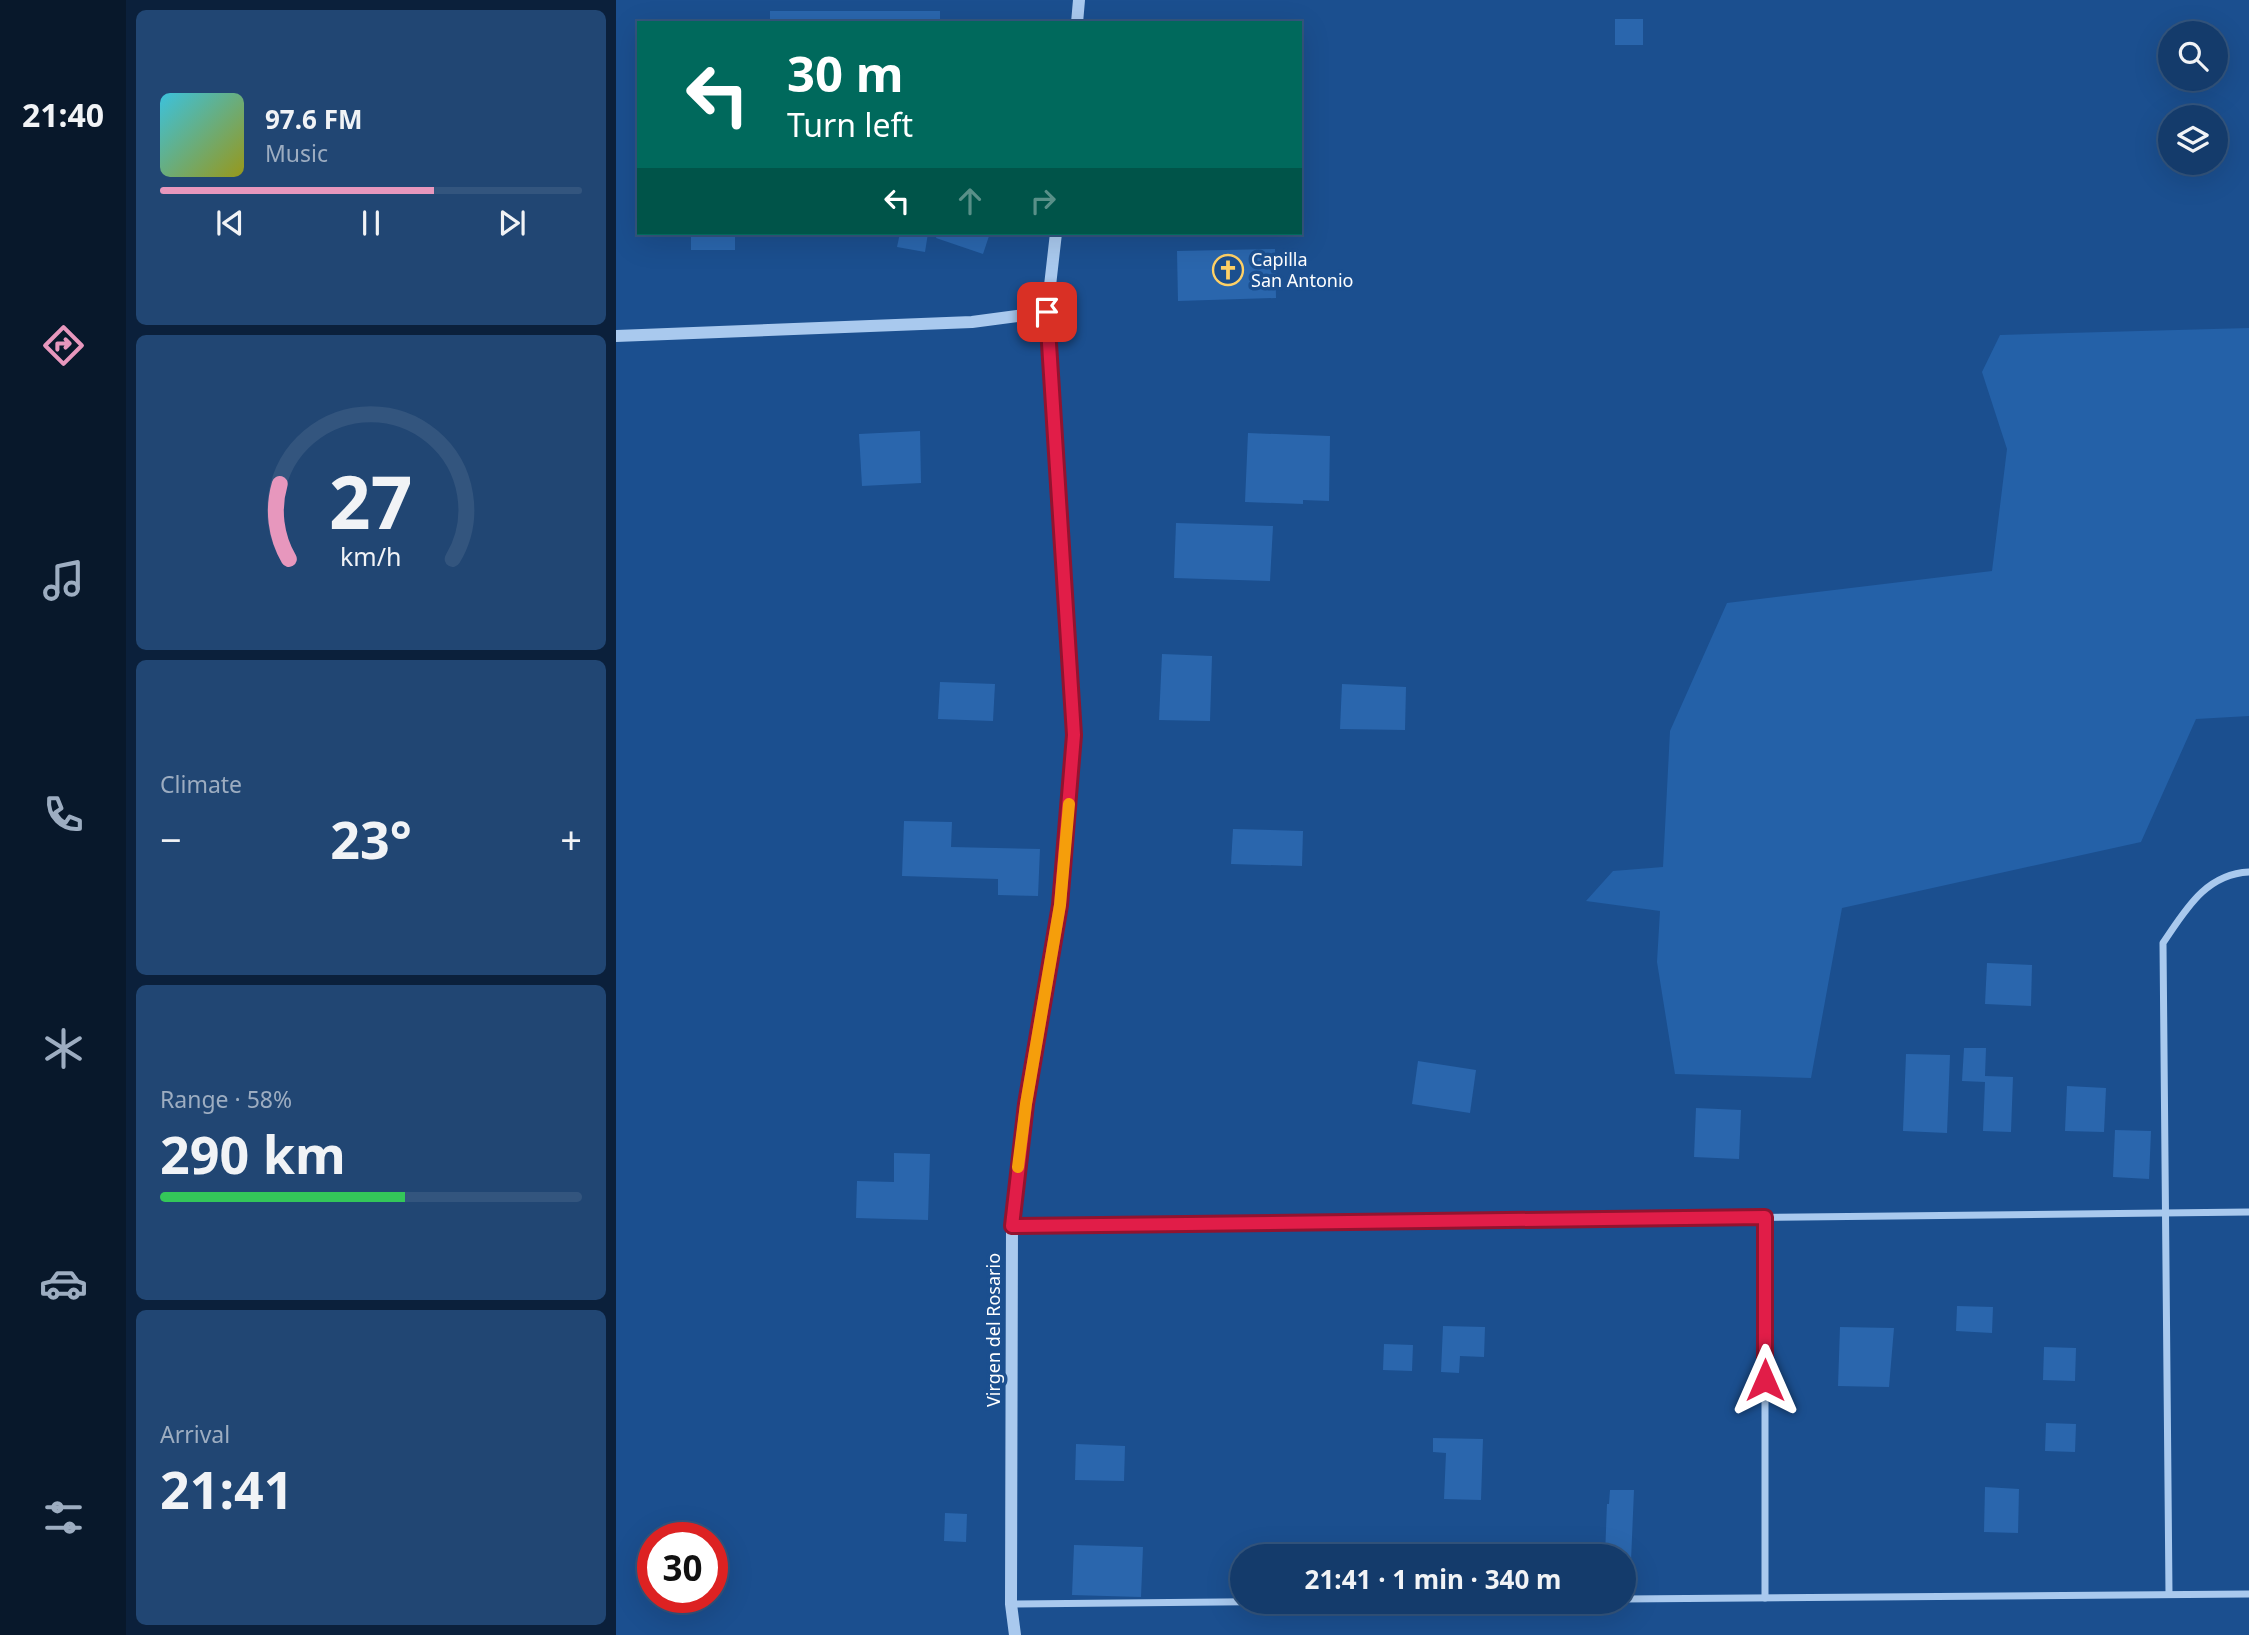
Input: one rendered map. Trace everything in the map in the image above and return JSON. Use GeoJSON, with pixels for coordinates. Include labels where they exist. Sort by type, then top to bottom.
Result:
{"type":"FeatureCollection","features":[{"type":"Feature","properties":{"kind":"street"},"geometry":{"type":"LineString","coordinates":[[1077,21],[1079,0]]}},
{"type":"Feature","properties":{"kind":"street","name":"Virgen del Rosario"},"geometry":{"type":"LineString","coordinates":[[1015,1635],[1012,1604],[1012,1226],[1026,1104],[1060,905],[1074,735],[1047,312],[1056,235]]}},
{"type":"Feature","properties":{"kind":"street"},"geometry":{"type":"LineString","coordinates":[[616,336],[972,322],[1047,312]]}},
{"type":"Feature","properties":{"kind":"street"},"geometry":{"type":"LineString","coordinates":[[2169,1594],[2163,943],[2197,894],[2235,873],[2249,872]]}},
{"type":"Feature","properties":{"kind":"street"},"geometry":{"type":"LineString","coordinates":[[1012,1226],[2249,1212]]}},
{"type":"Feature","properties":{"kind":"street"},"geometry":{"type":"LineString","coordinates":[[1765,1217],[1765,1598]]}},
{"type":"Feature","properties":{"kind":"street"},"geometry":{"type":"LineString","coordinates":[[1636,1599],[2249,1594]]}},
{"type":"Feature","properties":{"kind":"street"},"geometry":{"type":"LineString","coordinates":[[1012,1604],[1230,1602]]}},
{"type":"Feature","properties":{"kind":"shaded area"},"geometry":{"type":"Polygon","coordinates":[[[2249,328],[2249,716],[2196,719],[2141,842],[1842,908],[1811,1078],[1675,1074],[1657,962],[1660,911],[1586,901],[1613,871],[1663,867],[1670,731],[1727,603],[1992,571],[2007,449],[1982,372],[2000,335],[2249,328]]]}},
{"type":"Feature","properties":{"kind":"building"},"geometry":{"type":"Polygon","coordinates":[[[770,11],[940,11],[940,21],[770,21],[770,11]]]}},
{"type":"Feature","properties":{"kind":"building"},"geometry":{"type":"Polygon","coordinates":[[[1615,19],[1643,19],[1643,45],[1615,45],[1615,19]]]}},
{"type":"Feature","properties":{"kind":"building"},"geometry":{"type":"Polygon","coordinates":[[[691,235],[735,235],[735,250],[691,250],[691,235]]]}},
{"type":"Feature","properties":{"kind":"building"},"geometry":{"type":"Polygon","coordinates":[[[900,235],[928,235],[925,252],[897,247],[900,235]]]}},
{"type":"Feature","properties":{"kind":"building"},"geometry":{"type":"Polygon","coordinates":[[[937,235],[989,235],[983,254],[936,238],[937,235]]]}},
{"type":"Feature","properties":{"kind":"building"},"geometry":{"type":"Polygon","coordinates":[[[1275,249],[1276,298],[1178,301],[1177,251],[1275,249]]]}},
{"type":"Feature","properties":{"kind":"building"},"geometry":{"type":"Polygon","coordinates":[[[920,431],[921,483],[862,486],[859,434],[920,431]]]}},
{"type":"Feature","properties":{"kind":"building"},"geometry":{"type":"Polygon","coordinates":[[[1248,433],[1330,436],[1329,501],[1303,500],[1303,504],[1245,502],[1248,433]]]}},
{"type":"Feature","properties":{"kind":"building"},"geometry":{"type":"Polygon","coordinates":[[[1176,523],[1273,526],[1270,581],[1174,578],[1176,523]]]}},
{"type":"Feature","properties":{"kind":"building"},"geometry":{"type":"Polygon","coordinates":[[[1162,654],[1212,656],[1210,721],[1159,720],[1162,654]]]}},
{"type":"Feature","properties":{"kind":"building"},"geometry":{"type":"Polygon","coordinates":[[[940,682],[995,684],[993,721],[938,719],[940,682]]]}},
{"type":"Feature","properties":{"kind":"building"},"geometry":{"type":"Polygon","coordinates":[[[1342,684],[1406,687],[1405,730],[1340,729],[1342,684]]]}},
{"type":"Feature","properties":{"kind":"building"},"geometry":{"type":"Polygon","coordinates":[[[904,821],[952,822],[951,847],[1040,849],[1038,896],[998,895],[998,879],[902,876],[904,821]]]}},
{"type":"Feature","properties":{"kind":"building"},"geometry":{"type":"Polygon","coordinates":[[[1233,829],[1303,831],[1302,866],[1231,864],[1233,829]]]}},
{"type":"Feature","properties":{"kind":"building"},"geometry":{"type":"Polygon","coordinates":[[[1987,963],[2032,965],[2031,1006],[1985,1004],[1987,963]]]}},
{"type":"Feature","properties":{"kind":"building"},"geometry":{"type":"Polygon","coordinates":[[[1964,1048],[1986,1048],[1985,1076],[2013,1077],[2011,1132],[1983,1131],[1985,1082],[1962,1081],[1964,1048]]]}},
{"type":"Feature","properties":{"kind":"building"},"geometry":{"type":"Polygon","coordinates":[[[1906,1054],[1950,1055],[1947,1133],[1903,1131],[1906,1054]]]}},
{"type":"Feature","properties":{"kind":"building"},"geometry":{"type":"Polygon","coordinates":[[[1418,1061],[1476,1070],[1470,1113],[1412,1104],[1418,1061]]]}},
{"type":"Feature","properties":{"kind":"building"},"geometry":{"type":"Polygon","coordinates":[[[2067,1086],[2106,1088],[2104,1132],[2065,1131],[2067,1086]]]}},
{"type":"Feature","properties":{"kind":"building"},"geometry":{"type":"Polygon","coordinates":[[[1696,1108],[1741,1110],[1739,1159],[1694,1157],[1696,1108]]]}},
{"type":"Feature","properties":{"kind":"building"},"geometry":{"type":"Polygon","coordinates":[[[2115,1130],[2151,1131],[2149,1179],[2113,1177],[2115,1130]]]}},
{"type":"Feature","properties":{"kind":"building"},"geometry":{"type":"Polygon","coordinates":[[[894,1153],[930,1154],[928,1220],[856,1218],[857,1181],[894,1182],[894,1153]]]}},
{"type":"Feature","properties":{"kind":"building"},"geometry":{"type":"Polygon","coordinates":[[[1957,1306],[1993,1307],[1992,1333],[1956,1331],[1957,1306]]]}},
{"type":"Feature","properties":{"kind":"building"},"geometry":{"type":"Polygon","coordinates":[[[1443,1326],[1485,1327],[1484,1357],[1460,1356],[1459,1373],[1441,1372],[1443,1326]]]}},
{"type":"Feature","properties":{"kind":"building"},"geometry":{"type":"Polygon","coordinates":[[[1840,1327],[1894,1328],[1889,1387],[1838,1386],[1840,1327]]]}},
{"type":"Feature","properties":{"kind":"building"},"geometry":{"type":"Polygon","coordinates":[[[1384,1344],[1413,1345],[1412,1371],[1383,1370],[1384,1344]]]}},
{"type":"Feature","properties":{"kind":"building"},"geometry":{"type":"Polygon","coordinates":[[[2044,1347],[2076,1348],[2075,1381],[2043,1380],[2044,1347]]]}},
{"type":"Feature","properties":{"kind":"building"},"geometry":{"type":"Polygon","coordinates":[[[2046,1423],[2076,1424],[2075,1452],[2045,1451],[2046,1423]]]}},
{"type":"Feature","properties":{"kind":"building"},"geometry":{"type":"Polygon","coordinates":[[[1433,1438],[1483,1439],[1481,1500],[1444,1499],[1446,1453],[1433,1452],[1433,1438]]]}},
{"type":"Feature","properties":{"kind":"building"},"geometry":{"type":"Polygon","coordinates":[[[1076,1444],[1125,1446],[1124,1481],[1075,1480],[1076,1444]]]}},
{"type":"Feature","properties":{"kind":"building"},"geometry":{"type":"Polygon","coordinates":[[[1985,1487],[2019,1489],[2018,1533],[1984,1532],[1985,1487]]]}},
{"type":"Feature","properties":{"kind":"building"},"geometry":{"type":"Polygon","coordinates":[[[1610,1490],[1634,1490],[1632,1544],[1605,1544],[1610,1490]]]}},
{"type":"Feature","properties":{"kind":"building"},"geometry":{"type":"Polygon","coordinates":[[[945,1513],[967,1514],[966,1542],[944,1541],[945,1513]]]}},
{"type":"Feature","properties":{"kind":"building"},"geometry":{"type":"Polygon","coordinates":[[[1074,1545],[1143,1547],[1141,1597],[1072,1595],[1074,1545]]]}},
{"type":"Feature","properties":{"kind":"slow traffic"},"geometry":{"type":"LineString","coordinates":[[1018,1167],[1060,905],[1069,804]]}},
{"type":"Feature","properties":{"kind":"place","name":"Capilla San Antonio"},"geometry":{"type":"Point","coordinates":[1228,270]}},
{"type":"Feature","properties":{"kind":"route"},"geometry":{"type":"LineString","coordinates":[[1047,312],[1074,735],[1060,905],[1026,1104],[1012,1226],[1765,1217],[1765,1380]]}}]}
